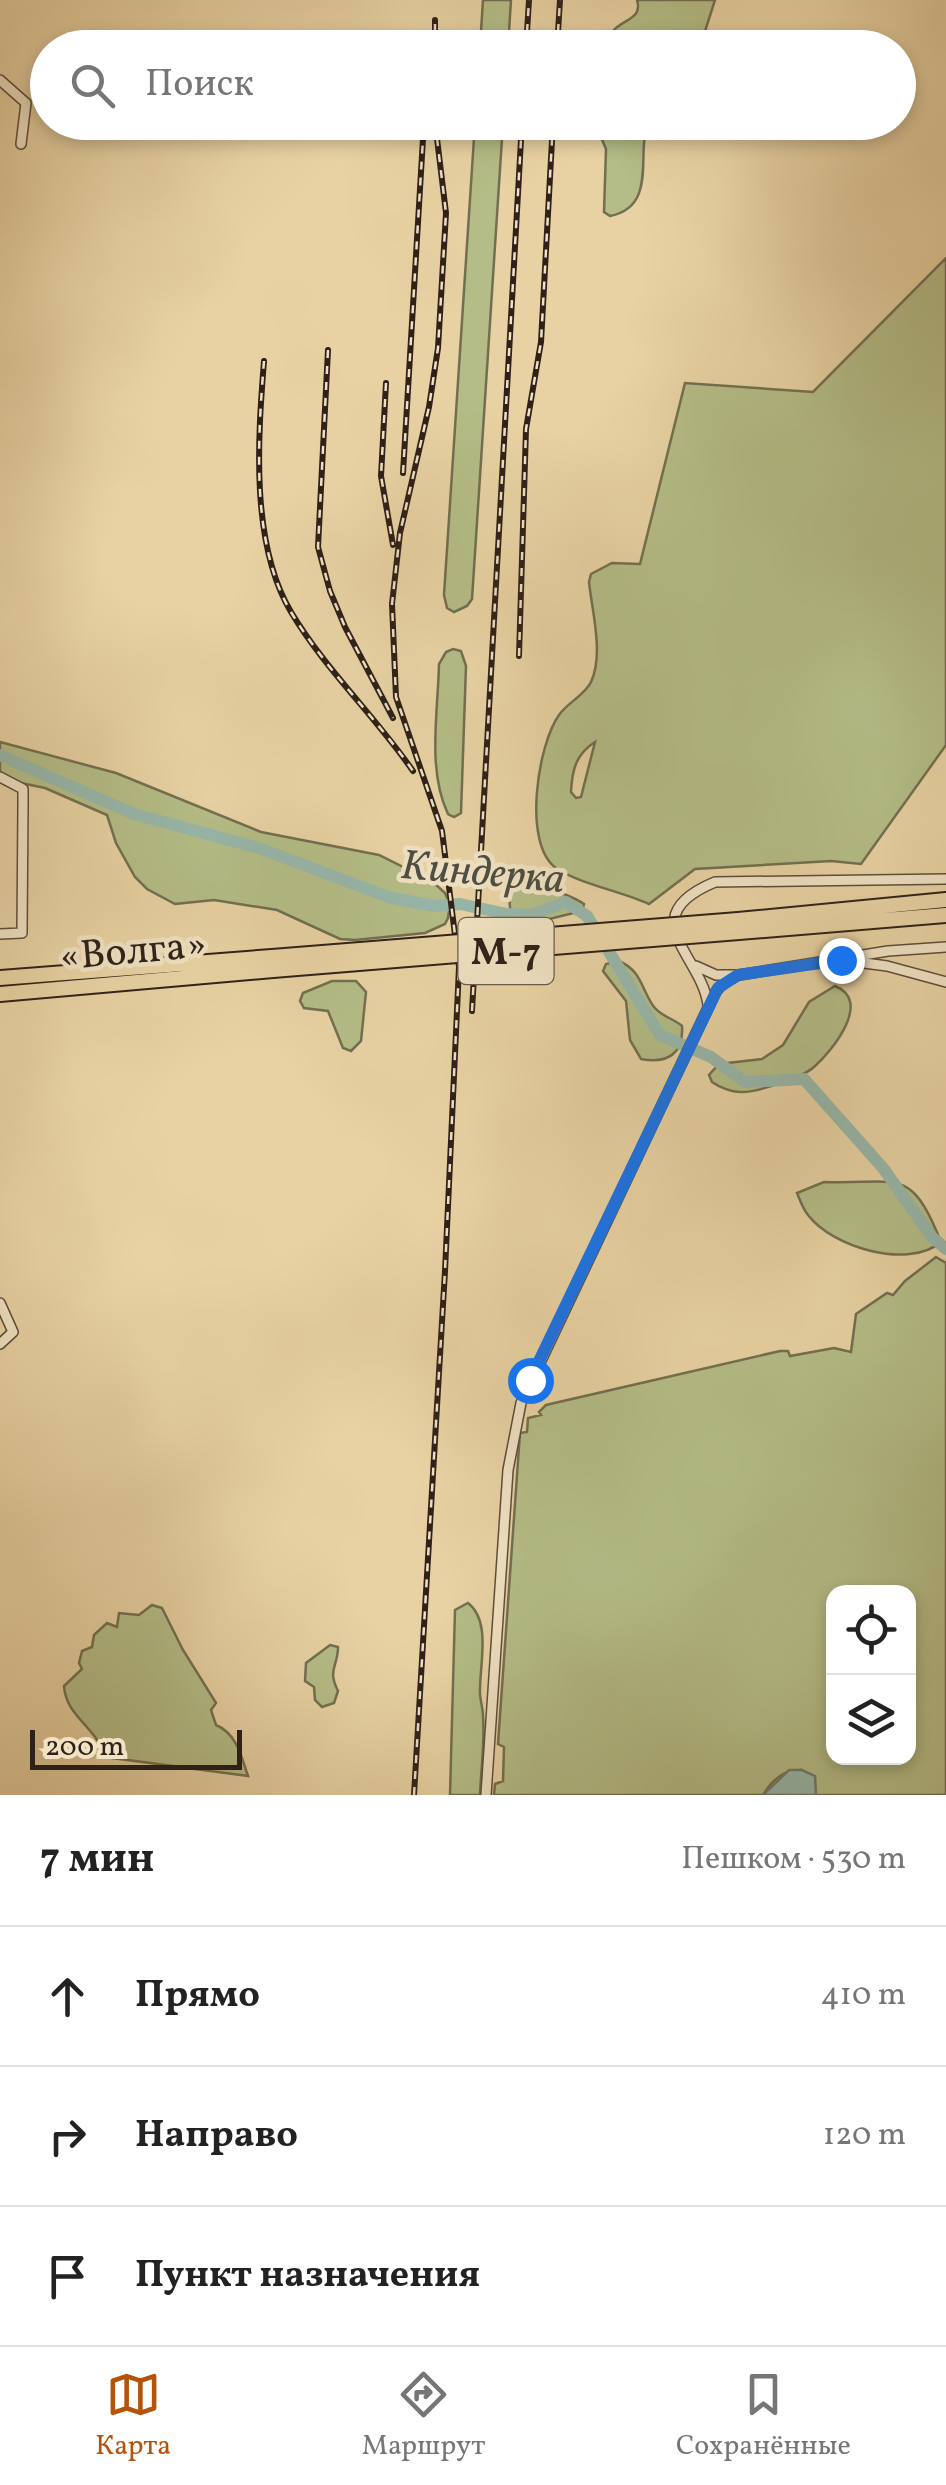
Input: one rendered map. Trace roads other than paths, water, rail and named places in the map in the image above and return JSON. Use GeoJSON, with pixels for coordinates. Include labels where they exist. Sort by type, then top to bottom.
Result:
{"type":"FeatureCollection","features":[{"type":"Feature","properties":{"kind":"highway","name":"М-7"},"geometry":{"type":"LineString","coordinates":[[738,926],[946,900]]}},
{"type":"Feature","properties":{"kind":"highway","name":"М-7"},"geometry":{"type":"LineString","coordinates":[[272,963],[738,926],[946,915]]}},
{"type":"Feature","properties":{"kind":"highway","name":"«Волга»"},"geometry":{"type":"LineString","coordinates":[[0,978],[272,963]]}},
{"type":"Feature","properties":{"kind":"highway","name":"«Волга»"},"geometry":{"type":"LineString","coordinates":[[0,994],[272,963]]}},
{"type":"Feature","properties":{"kind":"street"},"geometry":{"type":"LineString","coordinates":[[0,80],[26,103],[21,144]]}},
{"type":"Feature","properties":{"kind":"street"},"geometry":{"type":"LineString","coordinates":[[0,777],[22,790],[24,804],[22,933],[0,934]]}},
{"type":"Feature","properties":{"kind":"street"},"geometry":{"type":"LineString","coordinates":[[708,1008],[706,990],[677,943],[676,915],[689,896],[714,882],[946,879]]}},
{"type":"Feature","properties":{"kind":"street"},"geometry":{"type":"LineString","coordinates":[[689,962],[716,975],[738,975],[888,951],[946,947]]}},
{"type":"Feature","properties":{"kind":"street"},"geometry":{"type":"LineString","coordinates":[[841,960],[887,966],[946,982]]}},
{"type":"Feature","properties":{"kind":"street"},"geometry":{"type":"LineString","coordinates":[[486,1795],[508,1470],[521,1404],[718,988],[738,975]]}},
{"type":"Feature","properties":{"kind":"street"},"geometry":{"type":"LineString","coordinates":[[0,1304],[14,1332],[0,1344]]}},
{"type":"Feature","properties":{"kind":"waterway","name":"Киндерка"},"geometry":{"type":"LineString","coordinates":[[0,755],[134,814],[259,848],[391,898],[531,915],[566,902],[587,916],[660,1035],[711,1057],[745,1082],[804,1079],[883,1168],[932,1237],[946,1249]]}},
{"type":"Feature","properties":{"kind":"railway"},"geometry":{"type":"LineString","coordinates":[[527,30],[529,0]]}},
{"type":"Feature","properties":{"kind":"railway"},"geometry":{"type":"LineString","coordinates":[[558,30],[560,0]]}},
{"type":"Feature","properties":{"kind":"railway"},"geometry":{"type":"LineString","coordinates":[[435,20],[435,30]]}},
{"type":"Feature","properties":{"kind":"railway"},"geometry":{"type":"LineString","coordinates":[[403,473],[423,140]]}},
{"type":"Feature","properties":{"kind":"railway"},"geometry":{"type":"LineString","coordinates":[[414,1795],[459,967],[442,831],[396,697],[392,604],[400,533],[429,407],[438,348],[446,213],[437,140]]}},
{"type":"Feature","properties":{"kind":"railway"},"geometry":{"type":"LineString","coordinates":[[472,1011],[521,140]]}},
{"type":"Feature","properties":{"kind":"railway"},"geometry":{"type":"LineString","coordinates":[[519,656],[526,429],[541,342],[552,140]]}},
{"type":"Feature","properties":{"kind":"railway"},"geometry":{"type":"LineString","coordinates":[[328,350],[318,547],[345,627],[393,718]]}},
{"type":"Feature","properties":{"kind":"railway"},"geometry":{"type":"LineString","coordinates":[[264,361],[260,489],[263,522],[278,585],[319,653],[413,771]]}},
{"type":"Feature","properties":{"kind":"railway"},"geometry":{"type":"LineString","coordinates":[[386,383],[381,476],[393,545]]}}]}
